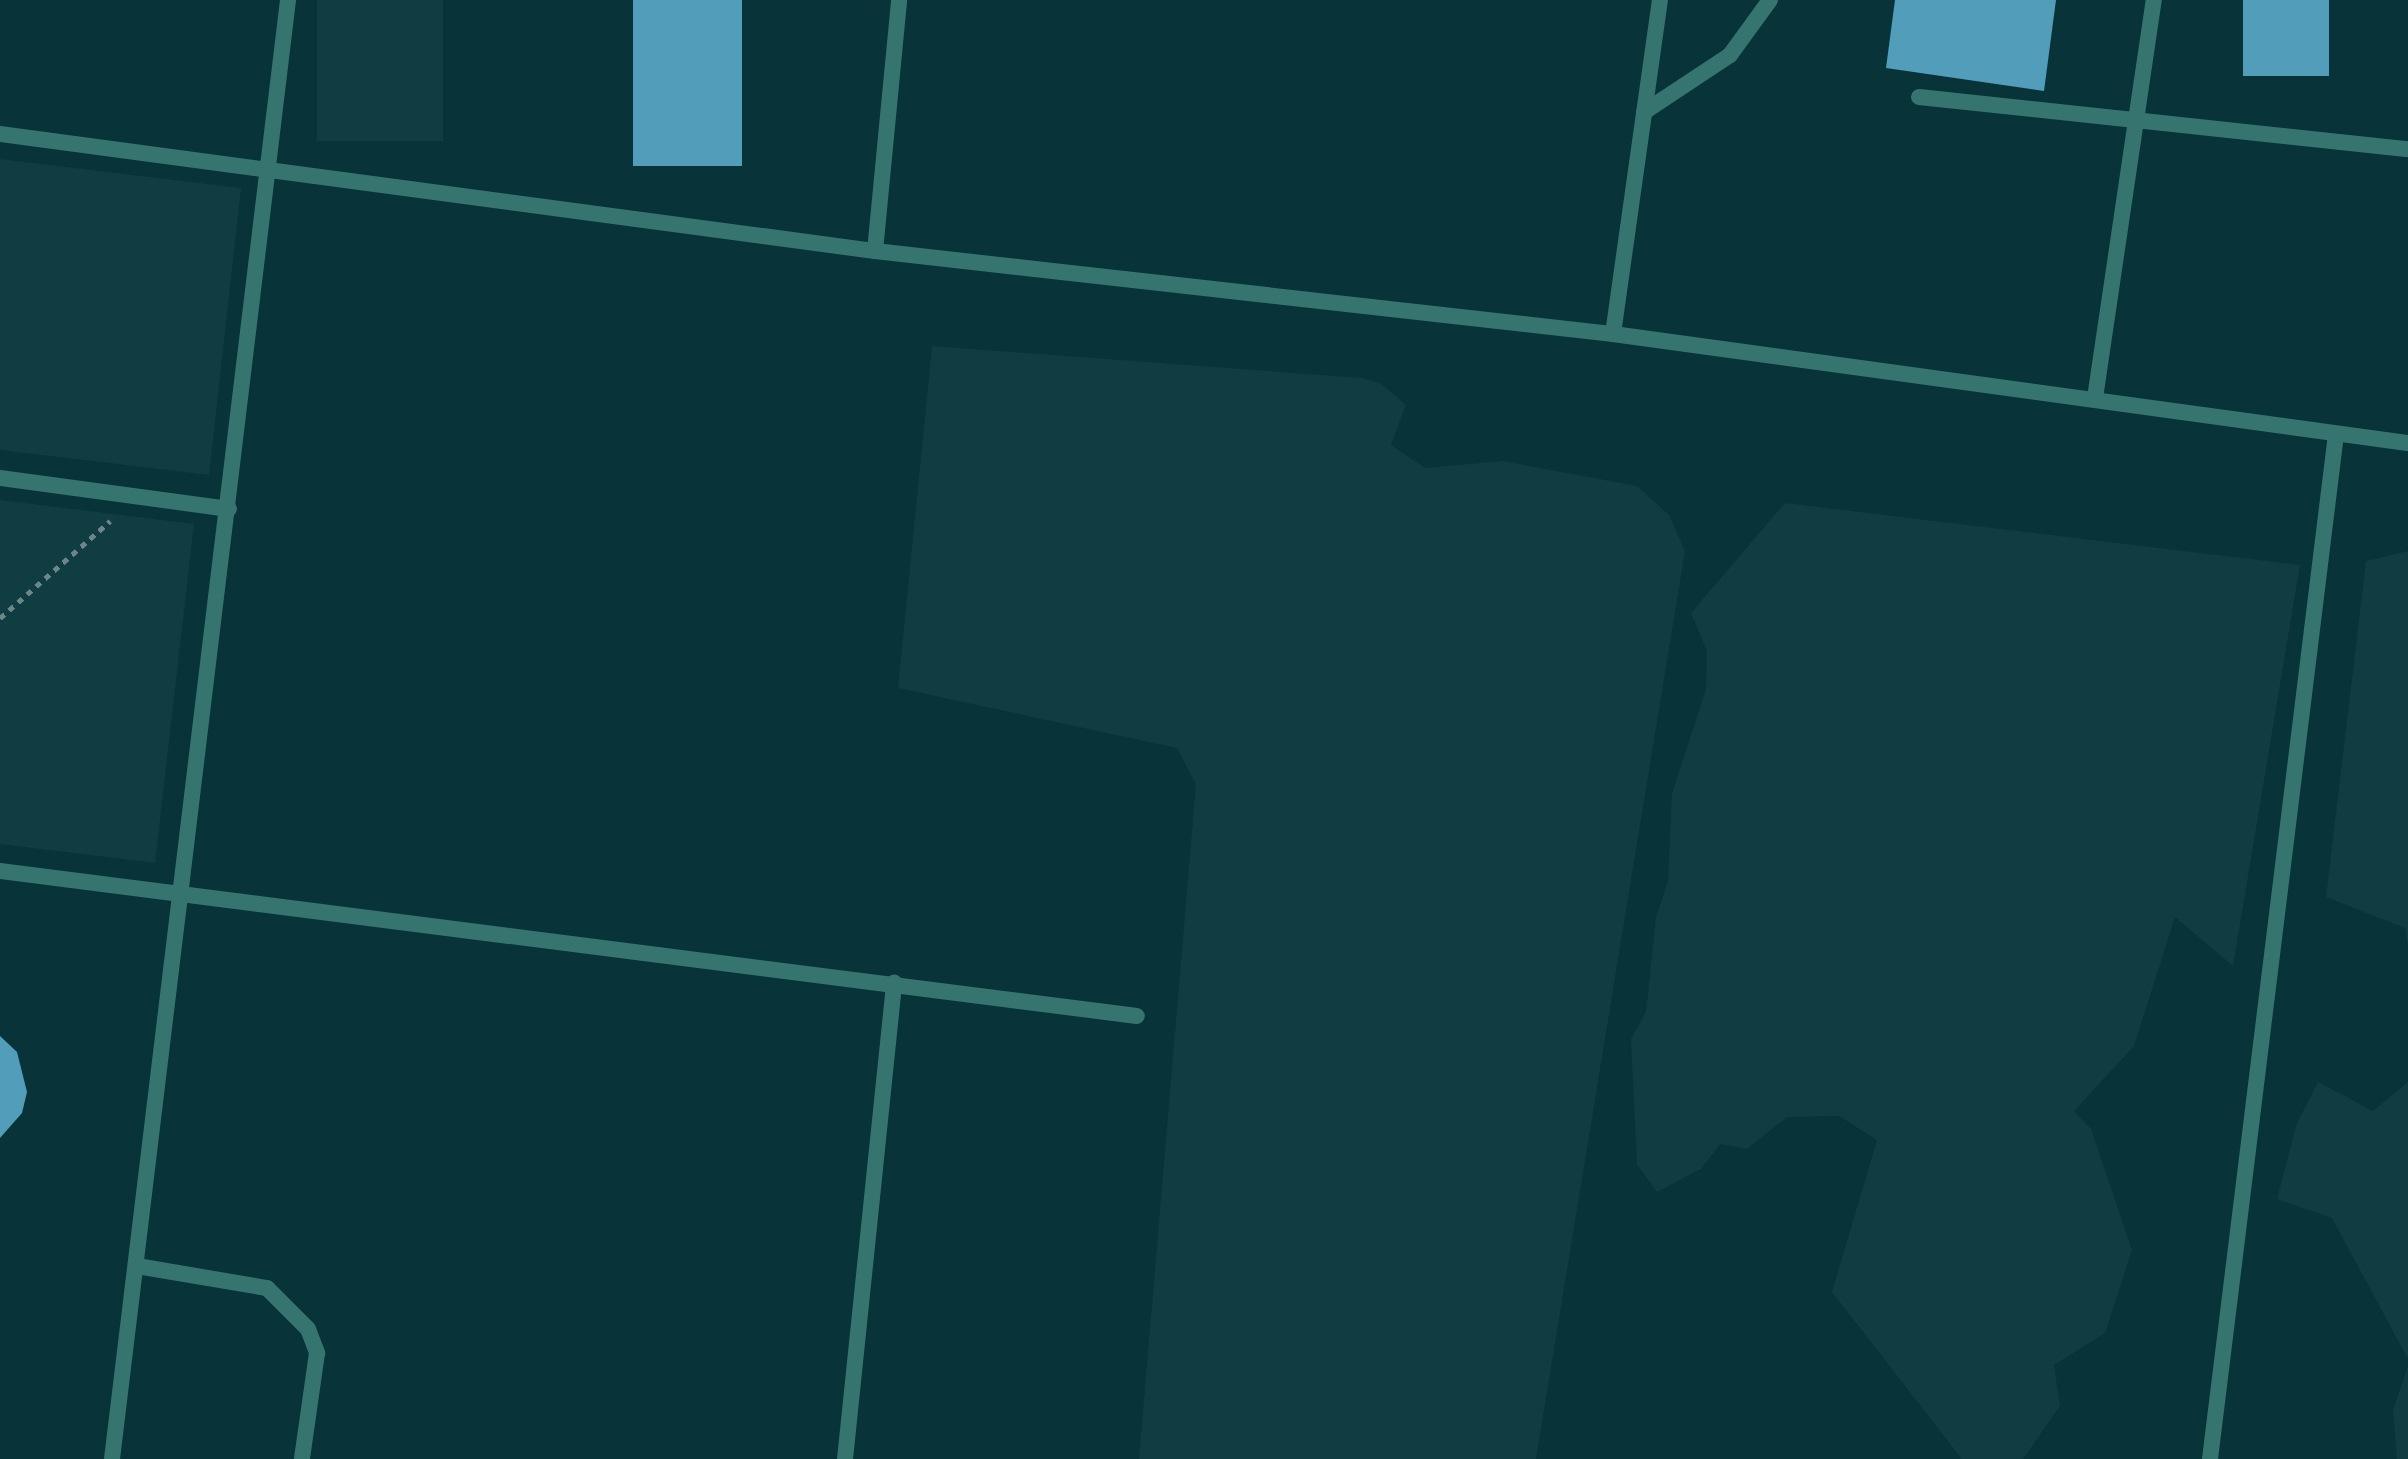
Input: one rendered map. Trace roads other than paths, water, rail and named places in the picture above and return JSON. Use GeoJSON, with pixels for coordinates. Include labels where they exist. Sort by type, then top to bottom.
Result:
{"type":"FeatureCollection","features":[{"type":"Feature","properties":{"kind":"lane"},"geometry":{"type":"LineString","coordinates":[[112,1459],[183,896],[288,0]]}},
{"type":"Feature","properties":{"kind":"lane"},"geometry":{"type":"LineString","coordinates":[[875,251],[899,0]]}},
{"type":"Feature","properties":{"kind":"lane"},"geometry":{"type":"LineString","coordinates":[[1613,334],[1660,0]]}},
{"type":"Feature","properties":{"kind":"lane"},"geometry":{"type":"LineString","coordinates":[[1644,112],[1730,55],[1770,0]]}},
{"type":"Feature","properties":{"kind":"lane"},"geometry":{"type":"LineString","coordinates":[[2095,398],[2154,0]]}},
{"type":"Feature","properties":{"kind":"lane"},"geometry":{"type":"LineString","coordinates":[[1919,97],[2408,149]]}},
{"type":"Feature","properties":{"kind":"lane"},"geometry":{"type":"LineString","coordinates":[[0,134],[875,251],[1613,334],[2408,443]]}},
{"type":"Feature","properties":{"kind":"lane"},"geometry":{"type":"LineString","coordinates":[[2210,1459],[2336,435]]}},
{"type":"Feature","properties":{"kind":"lane"},"geometry":{"type":"LineString","coordinates":[[0,478],[229,509]]}},
{"type":"Feature","properties":{"kind":"lane"},"geometry":{"type":"LineString","coordinates":[[0,871],[1137,1016]]}},
{"type":"Feature","properties":{"kind":"lane"},"geometry":{"type":"LineString","coordinates":[[845,1459],[894,983]]}},
{"type":"Feature","properties":{"kind":"lane"},"geometry":{"type":"LineString","coordinates":[[137,1266],[267,1288],[308,1329],[317,1353],[302,1459]]}}]}
